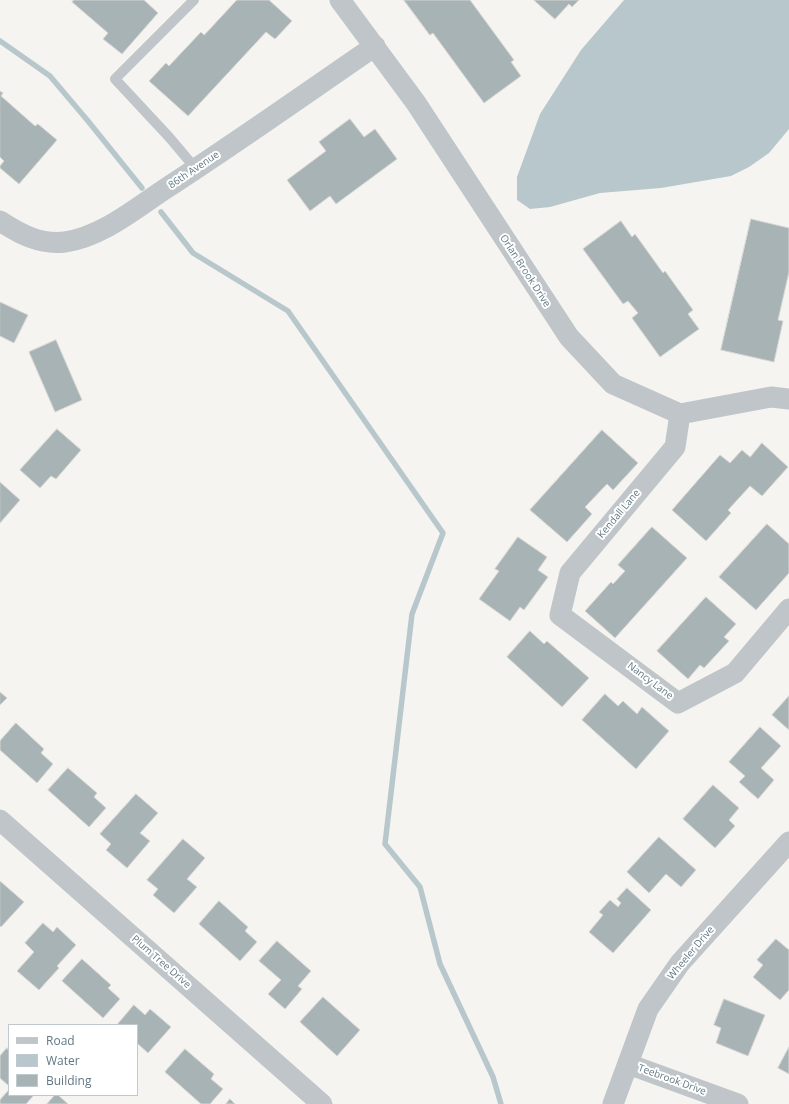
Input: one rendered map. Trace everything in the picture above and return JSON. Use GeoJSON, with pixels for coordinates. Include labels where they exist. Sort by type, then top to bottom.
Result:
{"type":"FeatureCollection","features":[{"type":"Feature","properties":{"kind":"street","name":"Orlan Brook Drive"},"geometry":{"type":"LineString","coordinates":[[340,0],[416,103],[569,337],[613,384],[680,414]]}},
{"type":"Feature","properties":{"kind":"street","name":"86th Avenue"},"geometry":{"type":"LineString","coordinates":[[0,221],[18,233],[40,242],[65,242],[89,236],[119,219],[196,169],[375,46]]}},
{"type":"Feature","properties":{"kind":"street"},"geometry":{"type":"LineString","coordinates":[[680,414],[771,397],[789,399]]}},
{"type":"Feature","properties":{"kind":"street","name":"Kendall Lane"},"geometry":{"type":"LineString","coordinates":[[560,615],[570,573],[675,447],[680,414]]}},
{"type":"Feature","properties":{"kind":"street","name":"Nancy Lane"},"geometry":{"type":"LineString","coordinates":[[560,615],[678,703],[735,673],[789,610]]}},
{"type":"Feature","properties":{"kind":"street","name":"Plum Tree Drive"},"geometry":{"type":"LineString","coordinates":[[0,820],[322,1104]]}},
{"type":"Feature","properties":{"kind":"street","name":"Wheeler Drive"},"geometry":{"type":"LineString","coordinates":[[613,1104],[648,1009],[680,963],[789,842]]}},
{"type":"Feature","properties":{"kind":"street","name":"Teebrook Drive"},"geometry":{"type":"LineString","coordinates":[[628,1064],[738,1104]]}},
{"type":"Feature","properties":{"kind":"lane"},"geometry":{"type":"LineString","coordinates":[[194,0],[115,79],[169,137],[196,169]]}},
{"type":"Feature","properties":{"kind":"water"},"geometry":{"type":"Polygon","coordinates":[[[624,0],[789,0],[789,129],[769,153],[749,167],[731,176],[661,188],[600,193],[550,207],[530,209],[517,200],[517,177],[540,114],[581,50],[624,0]]]}},
{"type":"Feature","properties":{"kind":"building"},"geometry":{"type":"Polygon","coordinates":[[[74,0],[144,0],[158,13],[122,54],[103,39],[108,33],[72,2],[74,0]]]}},
{"type":"Feature","properties":{"kind":"building"},"geometry":{"type":"Polygon","coordinates":[[[237,0],[269,0],[292,21],[275,39],[266,32],[188,116],[149,81],[166,63],[169,66],[201,32],[204,35],[237,0]]]}},
{"type":"Feature","properties":{"kind":"building"},"geometry":{"type":"Polygon","coordinates":[[[404,0],[470,0],[514,60],[511,62],[521,76],[484,103],[433,33],[430,35],[404,0]]]}},
{"type":"Feature","properties":{"kind":"building"},"geometry":{"type":"Polygon","coordinates":[[[534,0],[579,0],[572,7],[569,4],[555,19],[534,0]]]}},
{"type":"Feature","properties":{"kind":"building"},"geometry":{"type":"Polygon","coordinates":[[[0,91],[3,93],[1,96],[35,126],[38,124],[57,140],[19,184],[0,168],[4,161],[0,157],[0,91]]]}},
{"type":"Feature","properties":{"kind":"building"},"geometry":{"type":"Polygon","coordinates":[[[350,119],[364,137],[375,129],[397,159],[336,204],[330,196],[310,211],[287,180],[326,151],[319,142],[350,119]]]}},
{"type":"Feature","properties":{"kind":"building"},"geometry":{"type":"Polygon","coordinates":[[[751,219],[789,228],[789,272],[778,320],[783,321],[774,362],[721,350],[751,219]]]}},
{"type":"Feature","properties":{"kind":"building"},"geometry":{"type":"Polygon","coordinates":[[[621,221],[632,237],[635,234],[663,273],[665,271],[693,310],[688,314],[699,329],[660,357],[632,318],[638,313],[628,301],[623,304],[583,249],[621,221]]]}},
{"type":"Feature","properties":{"kind":"building"},"geometry":{"type":"Polygon","coordinates":[[[0,302],[28,315],[14,343],[0,336],[0,302]]]}},
{"type":"Feature","properties":{"kind":"building"},"geometry":{"type":"Polygon","coordinates":[[[56,340],[82,400],[55,412],[29,352],[56,340]]]}},
{"type":"Feature","properties":{"kind":"building"},"geometry":{"type":"Polygon","coordinates":[[[57,429],[81,450],[56,479],[51,476],[40,488],[20,470],[57,429]]]}},
{"type":"Feature","properties":{"kind":"building"},"geometry":{"type":"Polygon","coordinates":[[[602,430],[638,463],[613,490],[607,484],[585,507],[592,514],[567,542],[530,510],[602,430]]]}},
{"type":"Feature","properties":{"kind":"building"},"geometry":{"type":"Polygon","coordinates":[[[762,443],[788,467],[762,496],[750,486],[728,510],[731,513],[706,541],[672,510],[720,455],[730,463],[742,450],[750,457],[762,443]]]}},
{"type":"Feature","properties":{"kind":"building"},"geometry":{"type":"Polygon","coordinates":[[[0,482],[20,500],[0,523],[0,482]]]}},
{"type":"Feature","properties":{"kind":"building"},"geometry":{"type":"Polygon","coordinates":[[[767,524],[789,544],[789,573],[756,610],[719,577],[767,524]]]}},
{"type":"Feature","properties":{"kind":"building"},"geometry":{"type":"Polygon","coordinates":[[[652,527],[687,558],[615,638],[585,611],[611,582],[613,584],[625,571],[618,565],[652,527]]]}},
{"type":"Feature","properties":{"kind":"building"},"geometry":{"type":"Polygon","coordinates":[[[518,537],[547,557],[538,570],[548,577],[524,610],[520,607],[510,621],[479,599],[499,571],[495,569],[518,537]]]}},
{"type":"Feature","properties":{"kind":"building"},"geometry":{"type":"Polygon","coordinates":[[[706,597],[736,624],[724,637],[729,641],[704,668],[700,665],[688,679],[657,651],[706,597]]]}},
{"type":"Feature","properties":{"kind":"building"},"geometry":{"type":"Polygon","coordinates":[[[530,631],[544,644],[547,641],[589,678],[562,707],[507,657],[530,631]]]}},
{"type":"Feature","properties":{"kind":"building"},"geometry":{"type":"Polygon","coordinates":[[[0,692],[7,698],[0,705],[0,692]]]}},
{"type":"Feature","properties":{"kind":"building"},"geometry":{"type":"Polygon","coordinates":[[[605,694],[618,706],[623,701],[637,714],[642,707],[669,731],[636,769],[582,720],[605,694]]]}},
{"type":"Feature","properties":{"kind":"building"},"geometry":{"type":"Polygon","coordinates":[[[789,696],[789,730],[772,715],[789,696]]]}},
{"type":"Feature","properties":{"kind":"building"},"geometry":{"type":"Polygon","coordinates":[[[16,723],[44,749],[41,753],[53,764],[37,783],[0,750],[0,741],[16,723]]]}},
{"type":"Feature","properties":{"kind":"building"},"geometry":{"type":"Polygon","coordinates":[[[760,727],[781,746],[761,768],[774,780],[758,799],[739,782],[745,776],[729,762],[760,727]]]}},
{"type":"Feature","properties":{"kind":"building"},"geometry":{"type":"Polygon","coordinates":[[[68,768],[97,793],[94,797],[106,808],[89,827],[48,790],[68,768]]]}},
{"type":"Feature","properties":{"kind":"building"},"geometry":{"type":"Polygon","coordinates":[[[713,785],[739,808],[729,820],[735,826],[715,848],[683,819],[713,785]]]}},
{"type":"Feature","properties":{"kind":"building"},"geometry":{"type":"Polygon","coordinates":[[[136,794],[158,813],[140,833],[150,841],[127,868],[106,850],[111,844],[100,834],[136,794]]]}},
{"type":"Feature","properties":{"kind":"building"},"geometry":{"type":"Polygon","coordinates":[[[659,837],[696,870],[681,887],[666,874],[649,893],[627,872],[659,837]]]}},
{"type":"Feature","properties":{"kind":"building"},"geometry":{"type":"Polygon","coordinates":[[[183,839],[205,858],[187,879],[197,887],[174,913],[153,895],[158,889],[147,880],[183,839]]]}},
{"type":"Feature","properties":{"kind":"building"},"geometry":{"type":"Polygon","coordinates":[[[0,881],[24,902],[1,927],[0,926],[0,881]]]}},
{"type":"Feature","properties":{"kind":"building"},"geometry":{"type":"Polygon","coordinates":[[[627,888],[651,910],[613,953],[589,932],[603,915],[599,912],[610,900],[618,907],[621,903],[617,899],[627,888]]]}},
{"type":"Feature","properties":{"kind":"building"},"geometry":{"type":"Polygon","coordinates":[[[219,901],[248,927],[245,931],[257,942],[240,961],[199,924],[219,901]]]}},
{"type":"Feature","properties":{"kind":"building"},"geometry":{"type":"Polygon","coordinates":[[[43,923],[53,932],[57,927],[76,945],[57,966],[59,968],[39,990],[17,971],[34,952],[25,943],[43,923]]]}},
{"type":"Feature","properties":{"kind":"building"},"geometry":{"type":"Polygon","coordinates":[[[776,939],[789,950],[789,990],[780,1000],[753,977],[763,965],[757,960],[776,939]]]}},
{"type":"Feature","properties":{"kind":"building"},"geometry":{"type":"Polygon","coordinates":[[[277,941],[311,971],[298,986],[302,989],[285,1009],[268,994],[281,980],[259,961],[277,941]]]}},
{"type":"Feature","properties":{"kind":"building"},"geometry":{"type":"Polygon","coordinates":[[[82,959],[111,985],[108,988],[120,999],[103,1018],[62,981],[82,959]]]}},
{"type":"Feature","properties":{"kind":"building"},"geometry":{"type":"Polygon","coordinates":[[[323,997],[360,1030],[337,1056],[300,1022],[323,997]]]}},
{"type":"Feature","properties":{"kind":"building"},"geometry":{"type":"Polygon","coordinates":[[[724,999],[765,1015],[748,1056],[716,1043],[721,1028],[714,1025],[724,999]]]}},
{"type":"Feature","properties":{"kind":"building"},"geometry":{"type":"Polygon","coordinates":[[[134,1005],[145,1015],[150,1009],[171,1027],[148,1053],[138,1044],[138,1024],[118,1024],[134,1005]]]}},
{"type":"Feature","properties":{"kind":"building"},"geometry":{"type":"Polygon","coordinates":[[[789,1047],[789,1074],[778,1068],[789,1047]]]}},
{"type":"Feature","properties":{"kind":"building"},"geometry":{"type":"Polygon","coordinates":[[[7,1048],[8,1085],[0,1078],[0,1056],[7,1048]]]}},
{"type":"Feature","properties":{"kind":"building"},"geometry":{"type":"Polygon","coordinates":[[[185,1049],[214,1074],[211,1079],[223,1089],[210,1104],[201,1104],[165,1072],[185,1049]]]}},
{"type":"Feature","properties":{"kind":"building"},"geometry":{"type":"Polygon","coordinates":[[[8,1091],[8,1096],[33,1096],[26,1104],[0,1104],[0,1100],[8,1091]]]}},
{"type":"Feature","properties":{"kind":"building"},"geometry":{"type":"Polygon","coordinates":[[[54,1096],[59,1096],[68,1104],[47,1104],[54,1096]]]}},
{"type":"Feature","properties":{"kind":"building"},"geometry":{"type":"Polygon","coordinates":[[[230,1099],[235,1104],[226,1104],[230,1099]]]}},
{"type":"Feature","properties":{"kind":"waterway"},"geometry":{"type":"LineString","coordinates":[[0,41],[50,76],[142,188]]}},
{"type":"Feature","properties":{"kind":"waterway"},"geometry":{"type":"LineString","coordinates":[[161,212],[193,253],[288,311],[443,533],[412,614],[385,844],[420,887],[440,964],[493,1077],[501,1104]]}}]}
